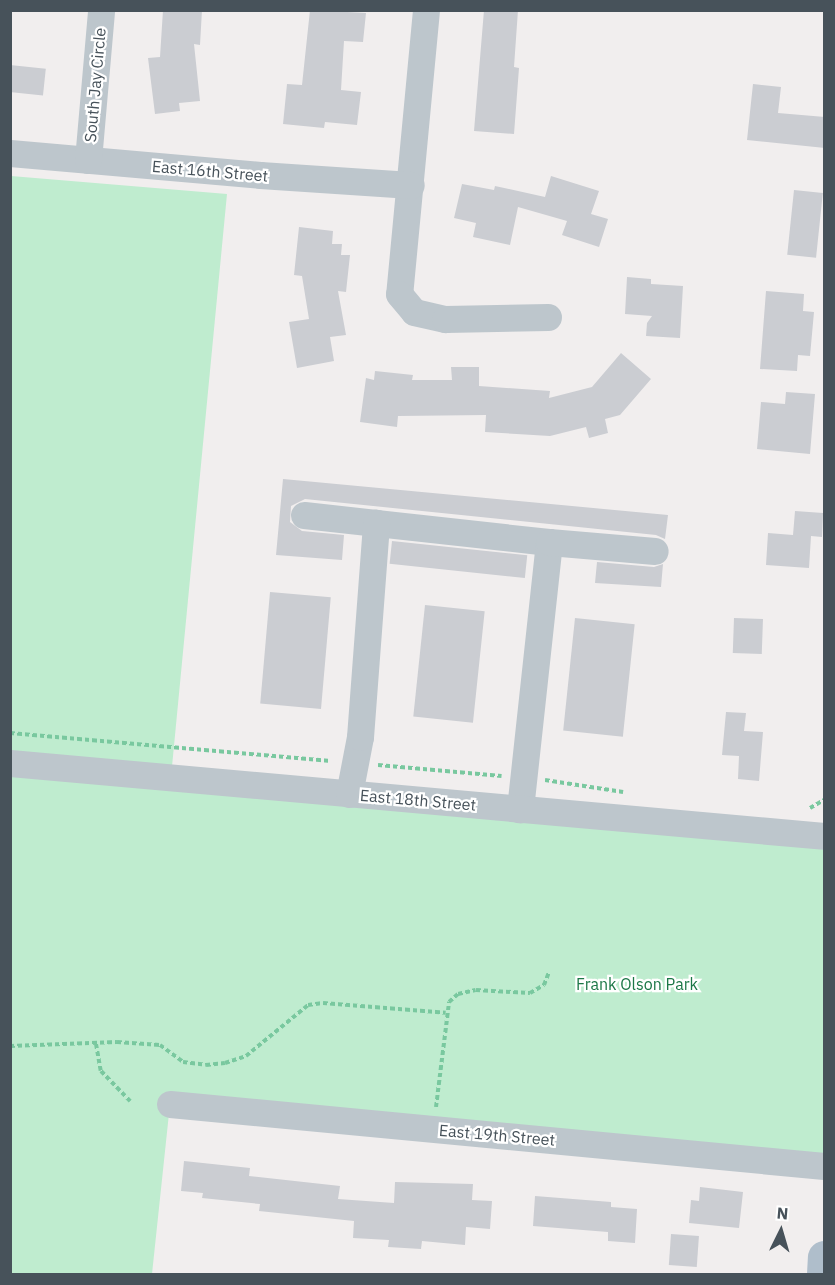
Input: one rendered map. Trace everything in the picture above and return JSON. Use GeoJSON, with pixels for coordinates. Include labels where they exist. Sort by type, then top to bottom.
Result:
{"type":"FeatureCollection","features":[{"type":"Feature","properties":{"kind":"main road"},"geometry":{"type":"LineString","coordinates":[[823,1275],[825,1257]]}},
{"type":"Feature","properties":{"kind":"street","name":"South Jay Circle"},"geometry":{"type":"LineString","coordinates":[[88,160],[101,10]]}},
{"type":"Feature","properties":{"kind":"street"},"geometry":{"type":"LineString","coordinates":[[426,10],[399,294],[414,312],[444,319],[548,317]]}},
{"type":"Feature","properties":{"kind":"street","name":"East 16th Street"},"geometry":{"type":"LineString","coordinates":[[10,153],[411,185]]}},
{"type":"Feature","properties":{"kind":"street"},"geometry":{"type":"LineString","coordinates":[[304,515],[549,542],[655,551]]}},
{"type":"Feature","properties":{"kind":"street"},"geometry":{"type":"LineString","coordinates":[[349,794],[360,737],[376,523]]}},
{"type":"Feature","properties":{"kind":"street"},"geometry":{"type":"LineString","coordinates":[[520,809],[549,542]]}},
{"type":"Feature","properties":{"kind":"street","name":"East 18th Street"},"geometry":{"type":"LineString","coordinates":[[10,763],[825,836]]}},
{"type":"Feature","properties":{"kind":"street","name":"East 19th Street"},"geometry":{"type":"LineString","coordinates":[[170,1104],[825,1166]]}},
{"type":"Feature","properties":{"kind":"path"},"geometry":{"type":"LineString","coordinates":[[10,733],[523,778],[610,788],[631,794]]}},
{"type":"Feature","properties":{"kind":"path"},"geometry":{"type":"LineString","coordinates":[[801,808],[813,808],[825,800]]}},
{"type":"Feature","properties":{"kind":"path"},"geometry":{"type":"LineString","coordinates":[[434,1129],[449,1002],[458,994],[476,990],[530,993],[544,985],[549,972]]}},
{"type":"Feature","properties":{"kind":"path"},"geometry":{"type":"LineString","coordinates":[[10,1046],[117,1042],[160,1045],[183,1062],[206,1065],[225,1063],[246,1056],[308,1005],[323,1003],[446,1013]]}},
{"type":"Feature","properties":{"kind":"path"},"geometry":{"type":"LineString","coordinates":[[96,1044],[101,1071],[130,1101]]}},
{"type":"Feature","properties":{"kind":"green space","name":"Frank Olson Park"},"geometry":{"type":"Polygon","coordinates":[[[11,176],[227,194],[171,777],[824,836],[824,1166],[170,1104],[152,1274],[11,1274],[11,176]]]}},
{"type":"Feature","properties":{"kind":"building"},"geometry":{"type":"Polygon","coordinates":[[[163,10],[202,10],[200,45],[194,44],[200,101],[179,103],[180,111],[155,114],[148,58],[160,57],[163,10]]]}},
{"type":"Feature","properties":{"kind":"building"},"geometry":{"type":"Polygon","coordinates":[[[310,10],[366,13],[363,42],[344,41],[341,90],[361,92],[357,125],[325,122],[324,128],[283,124],[287,84],[302,85],[310,10]]]}},
{"type":"Feature","properties":{"kind":"building"},"geometry":{"type":"Polygon","coordinates":[[[484,10],[518,10],[514,67],[519,68],[514,134],[474,131],[484,10]]]}},
{"type":"Feature","properties":{"kind":"building"},"geometry":{"type":"Polygon","coordinates":[[[10,65],[46,69],[43,96],[10,92],[10,65]]]}},
{"type":"Feature","properties":{"kind":"building"},"geometry":{"type":"Polygon","coordinates":[[[753,84],[781,87],[778,113],[825,117],[825,148],[747,140],[753,84]]]}},
{"type":"Feature","properties":{"kind":"building"},"geometry":{"type":"Polygon","coordinates":[[[551,176],[599,191],[591,214],[608,219],[599,247],[562,235],[567,221],[518,207],[510,245],[473,237],[476,223],[454,218],[462,184],[494,190],[495,186],[545,197],[551,176]]]}},
{"type":"Feature","properties":{"kind":"building"},"geometry":{"type":"Polygon","coordinates":[[[794,190],[823,193],[816,258],[787,255],[794,190]]]}},
{"type":"Feature","properties":{"kind":"building"},"geometry":{"type":"Polygon","coordinates":[[[299,227],[333,231],[332,244],[342,244],[341,255],[350,255],[346,292],[338,291],[346,335],[330,337],[334,361],[297,368],[289,322],[309,319],[302,276],[294,275],[299,227]]]}},
{"type":"Feature","properties":{"kind":"building"},"geometry":{"type":"Polygon","coordinates":[[[627,277],[651,279],[651,284],[683,286],[680,338],[646,336],[647,323],[652,316],[625,314],[627,277]]]}},
{"type":"Feature","properties":{"kind":"building"},"geometry":{"type":"Polygon","coordinates":[[[766,291],[804,294],[803,311],[814,312],[810,356],[798,355],[797,371],[760,369],[766,291]]]}},
{"type":"Feature","properties":{"kind":"building"},"geometry":{"type":"Polygon","coordinates":[[[621,353],[651,379],[620,415],[605,419],[608,433],[589,438],[586,427],[550,436],[485,432],[486,415],[398,416],[397,427],[360,422],[366,378],[374,380],[375,371],[413,375],[412,380],[452,380],[451,367],[479,367],[479,386],[550,391],[549,398],[592,387],[621,353]]]}},
{"type":"Feature","properties":{"kind":"building"},"geometry":{"type":"Polygon","coordinates":[[[786,392],[815,394],[810,454],[757,449],[761,402],[785,404],[786,392]]]}},
{"type":"Feature","properties":{"kind":"building"},"geometry":{"type":"Polygon","coordinates":[[[283,479],[668,515],[665,539],[656,535],[305,499],[291,506],[290,522],[302,531],[344,535],[342,560],[276,555],[283,479]]]}},
{"type":"Feature","properties":{"kind":"building"},"geometry":{"type":"Polygon","coordinates":[[[795,511],[823,513],[822,537],[811,536],[809,568],[766,565],[768,533],[793,535],[795,511]]]}},
{"type":"Feature","properties":{"kind":"building"},"geometry":{"type":"Polygon","coordinates":[[[392,541],[527,555],[525,578],[390,564],[392,541]]]}},
{"type":"Feature","properties":{"kind":"building"},"geometry":{"type":"Polygon","coordinates":[[[597,562],[654,567],[663,564],[661,587],[595,583],[597,562]]]}},
{"type":"Feature","properties":{"kind":"building"},"geometry":{"type":"Polygon","coordinates":[[[270,592],[331,597],[321,709],[260,704],[270,592]]]}},
{"type":"Feature","properties":{"kind":"building"},"geometry":{"type":"Polygon","coordinates":[[[425,605],[485,611],[473,723],[413,716],[425,605]]]}},
{"type":"Feature","properties":{"kind":"building"},"geometry":{"type":"Polygon","coordinates":[[[575,618],[635,624],[623,737],[563,730],[575,618]]]}},
{"type":"Feature","properties":{"kind":"building"},"geometry":{"type":"Polygon","coordinates":[[[734,618],[763,619],[762,654],[733,653],[734,618]]]}},
{"type":"Feature","properties":{"kind":"building"},"geometry":{"type":"Polygon","coordinates":[[[726,712],[746,713],[744,731],[763,732],[759,781],[738,779],[739,756],[722,755],[726,712]]]}},
{"type":"Feature","properties":{"kind":"building"},"geometry":{"type":"Polygon","coordinates":[[[184,1161],[250,1168],[249,1176],[340,1186],[338,1199],[394,1203],[395,1182],[473,1184],[472,1200],[492,1201],[490,1229],[466,1227],[465,1245],[422,1241],[421,1249],[388,1247],[389,1240],[353,1238],[354,1221],[259,1211],[260,1204],[202,1198],[203,1193],[181,1191],[184,1161]]]}},
{"type":"Feature","properties":{"kind":"building"},"geometry":{"type":"Polygon","coordinates":[[[700,1187],[743,1192],[739,1228],[689,1223],[691,1200],[699,1201],[700,1187]]]}},
{"type":"Feature","properties":{"kind":"building"},"geometry":{"type":"Polygon","coordinates":[[[535,1196],[611,1202],[611,1207],[637,1209],[635,1243],[608,1241],[608,1232],[533,1226],[535,1196]]]}},
{"type":"Feature","properties":{"kind":"building"},"geometry":{"type":"Polygon","coordinates":[[[671,1234],[699,1236],[697,1267],[669,1265],[671,1234]]]}}]}
